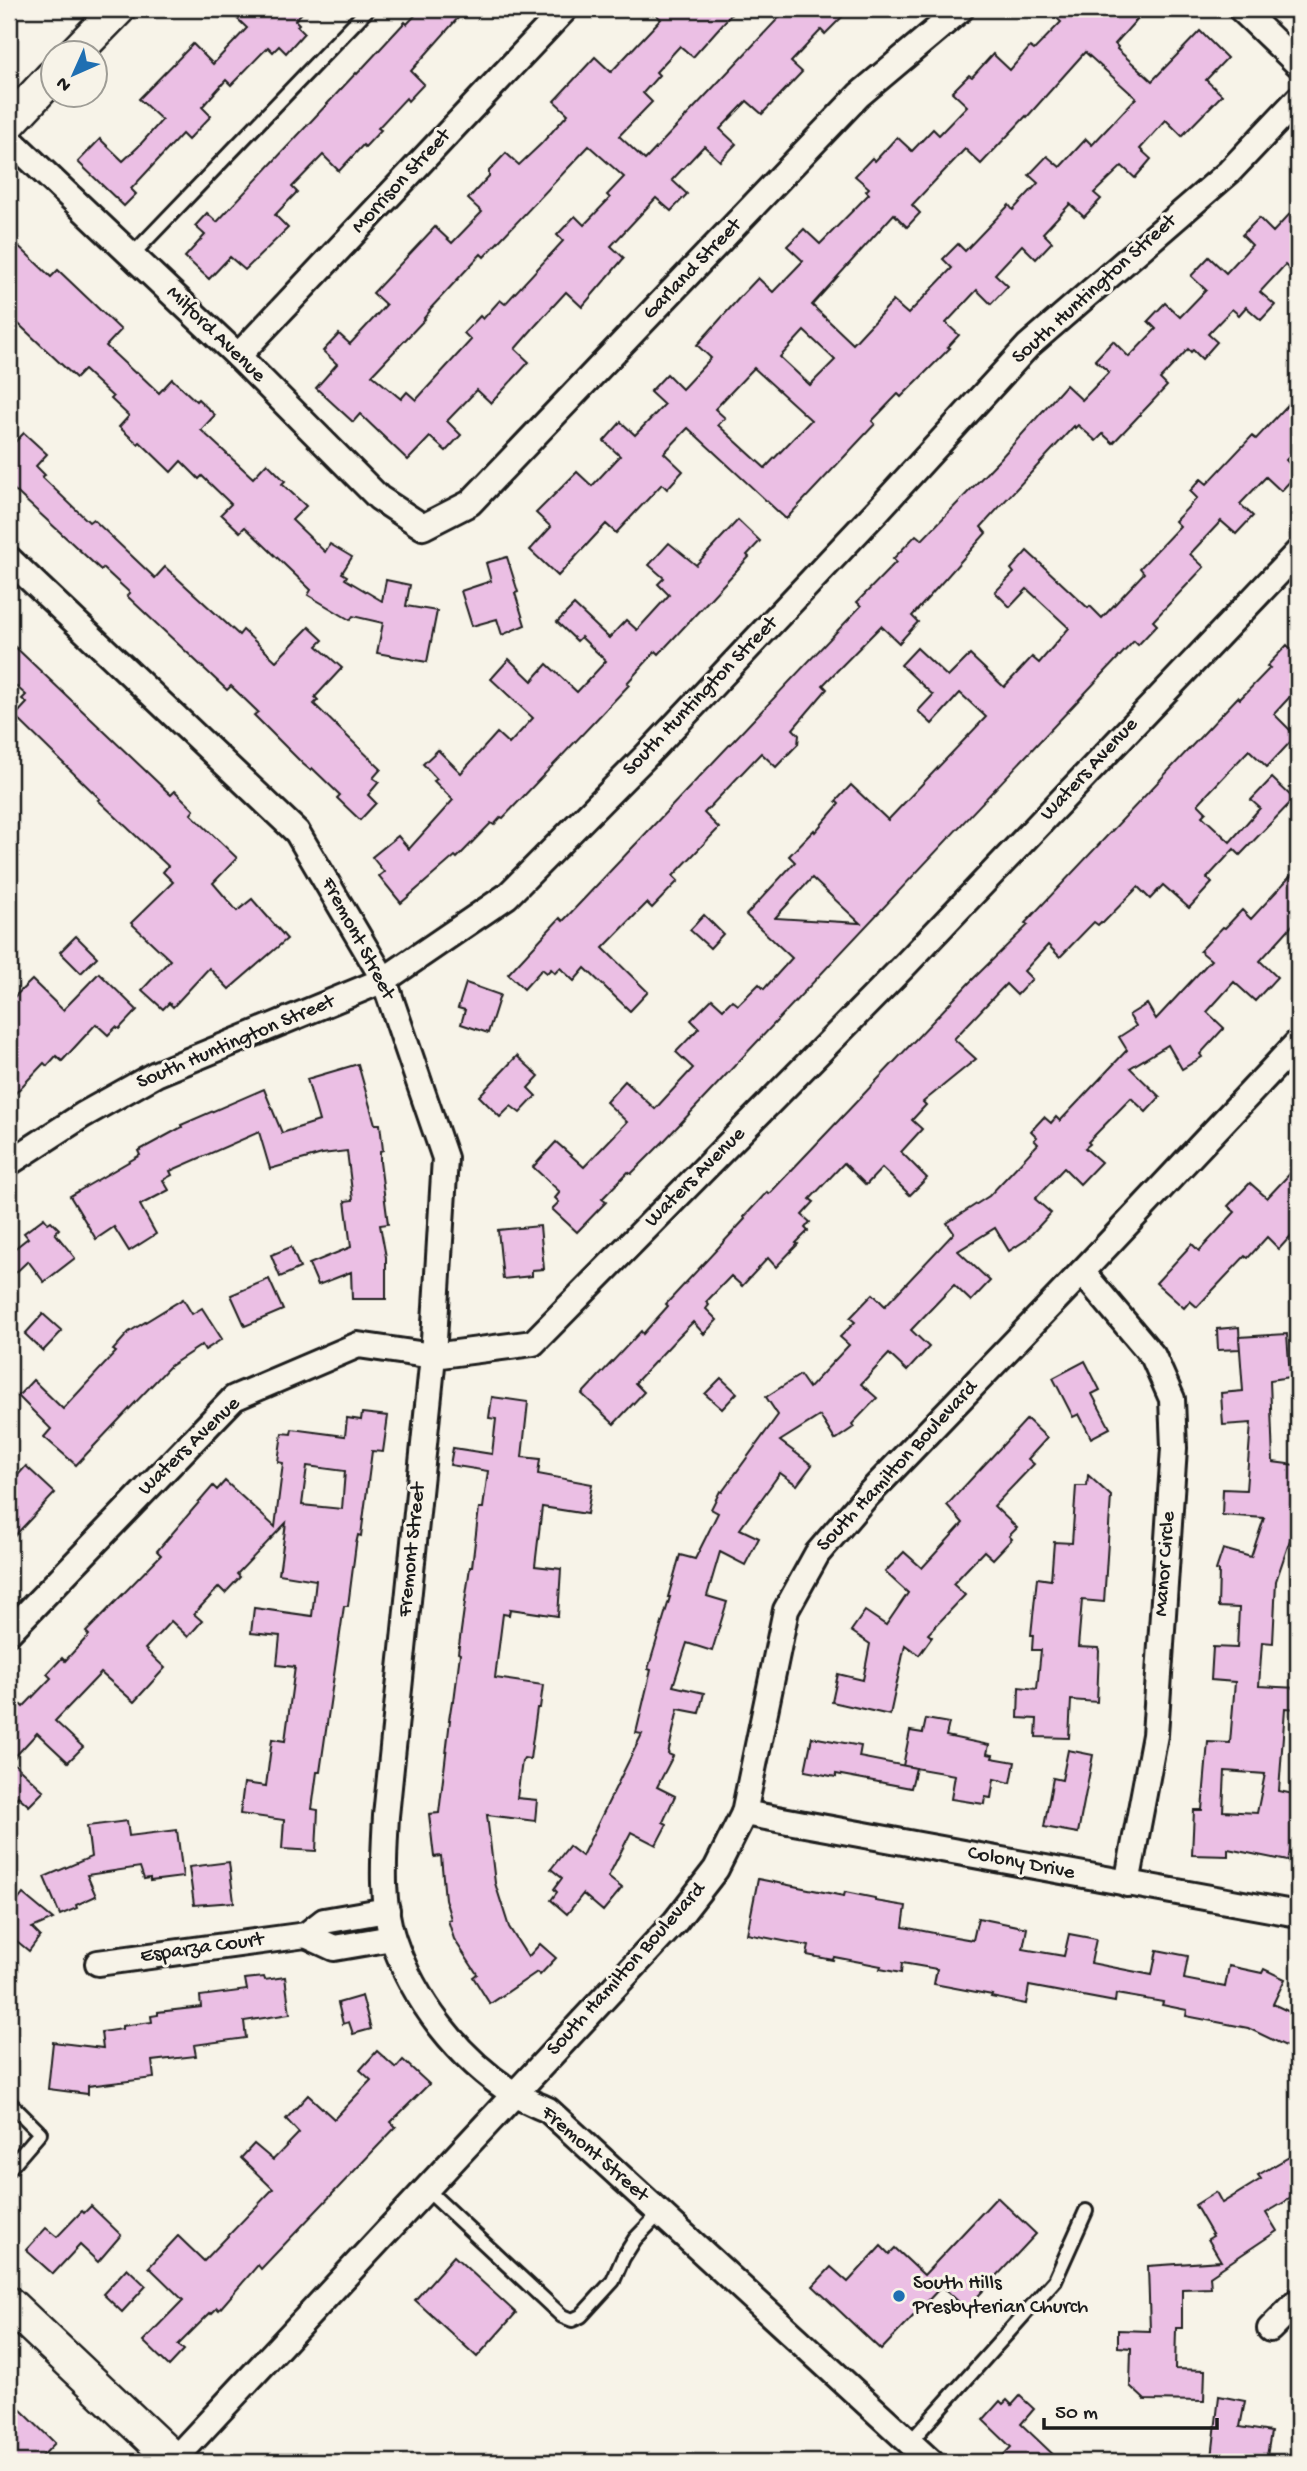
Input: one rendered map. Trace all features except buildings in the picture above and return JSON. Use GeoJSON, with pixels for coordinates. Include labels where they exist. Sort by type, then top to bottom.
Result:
{"type":"FeatureCollection","features":[{"type":"Feature","properties":{"kind":"street"},"geometry":{"type":"LineString","coordinates":[[90,38],[118,9]]}},
{"type":"Feature","properties":{"kind":"street","name":"Morrison Street"},"geometry":{"type":"LineString","coordinates":[[238,356],[565,9]]}},
{"type":"Feature","properties":{"kind":"street","name":"Garland Street"},"geometry":{"type":"LineString","coordinates":[[423,527],[470,503],[859,94],[961,9]]}},
{"type":"Feature","properties":{"kind":"street"},"geometry":{"type":"LineString","coordinates":[[1241,9],[1298,64]]}},
{"type":"Feature","properties":{"kind":"street"},"geometry":{"type":"LineString","coordinates":[[9,123],[38,92]]}},
{"type":"Feature","properties":{"kind":"street","name":"South Huntington Street"},"geometry":{"type":"LineString","coordinates":[[9,1163],[74,1121],[156,1074],[384,980],[507,896],[701,698],[1028,346],[1229,172],[1298,99]]}},
{"type":"Feature","properties":{"kind":"street","name":"Milford Avenue"},"geometry":{"type":"LineString","coordinates":[[9,139],[238,356],[379,498],[423,527]]}},
{"type":"Feature","properties":{"kind":"street","name":"Waters Avenue"},"geometry":{"type":"LineString","coordinates":[[9,1632],[234,1398],[358,1345],[433,1356],[533,1343],[904,966],[1298,552]]}},
{"type":"Feature","properties":{"kind":"street","name":"Fremont Street"},"geometry":{"type":"LineString","coordinates":[[9,559],[297,832],[384,980],[445,1158],[433,1356],[386,1816],[384,1862],[387,1910],[393,1938],[413,1983],[438,2024],[471,2061],[514,2094],[548,2110],[931,2462]]}},
{"type":"Feature","properties":{"kind":"street","name":"South Hamilton Boulevard"},"geometry":{"type":"LineString","coordinates":[[175,2461],[675,1922],[716,1869],[744,1812],[786,1610],[817,1554],[864,1499],[1298,1042]]}},
{"type":"Feature","properties":{"kind":"street","name":"Manor Circle"},"geometry":{"type":"LineString","coordinates":[[1082,1272],[1153,1356],[1172,1399],[1174,1448],[1156,1735],[1126,1884]]}},
{"type":"Feature","properties":{"kind":"street","name":"Colony Drive"},"geometry":{"type":"LineString","coordinates":[[744,1812],[1298,1914]]}},
{"type":"Feature","properties":{"kind":"street","name":"Esparza Court"},"geometry":{"type":"LineString","coordinates":[[98,1963],[306,1935],[324,1921],[387,1910]]}},
{"type":"Feature","properties":{"kind":"street","name":"Esparza Court"},"geometry":{"type":"LineString","coordinates":[[306,1935],[334,1948],[393,1938]]}},
{"type":"Feature","properties":{"kind":"street"},"geometry":{"type":"LineString","coordinates":[[1270,2329],[1298,2301]]}},
{"type":"Feature","properties":{"kind":"street"},"geometry":{"type":"LineString","coordinates":[[9,2304],[175,2461]]}},
{"type":"Feature","properties":{"kind":"lane"},"geometry":{"type":"LineString","coordinates":[[132,255],[368,9]]}},
{"type":"Feature","properties":{"kind":"lane"},"geometry":{"type":"LineString","coordinates":[[9,2102],[40,2133],[9,2169]]}},
{"type":"Feature","properties":{"kind":"lane"},"geometry":{"type":"LineString","coordinates":[[426,2189],[562,2316],[572,2320],[581,2316],[613,2281],[629,2249],[660,2213]]}},
{"type":"Feature","properties":{"kind":"lane"},"geometry":{"type":"LineString","coordinates":[[909,2442],[1055,2280],[1086,2211]]}},
{"type":"Feature","properties":{"kind":"place","name":"South Hills Presbyterian Church"},"geometry":{"type":"Point","coordinates":[899,2296]}}]}
